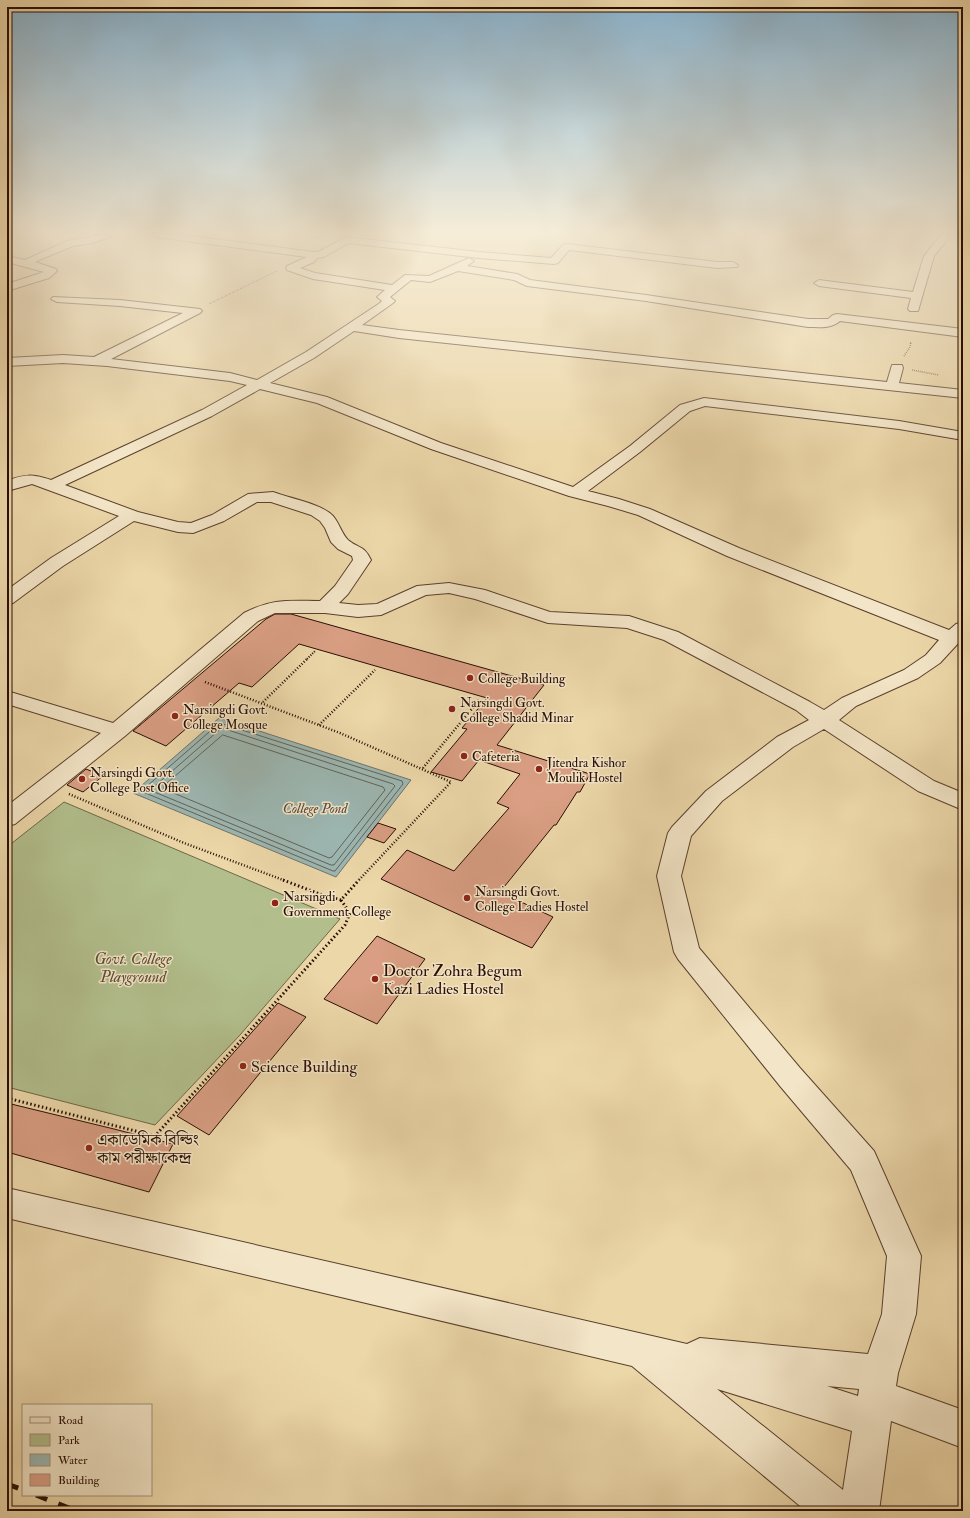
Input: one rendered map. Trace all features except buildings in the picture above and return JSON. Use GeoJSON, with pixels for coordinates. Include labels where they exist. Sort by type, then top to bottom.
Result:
{"type":"FeatureCollection","features":[{"type":"Feature","properties":{"kind":"street"},"geometry":{"type":"LineString","coordinates":[[137,305],[196,311]]}},
{"type":"Feature","properties":{"kind":"street"},"geometry":{"type":"LineString","coordinates":[[52,485],[207,413],[310,355],[383,305]]}},
{"type":"Feature","properties":{"kind":"street"},"geometry":{"type":"LineString","coordinates":[[690,305],[808,323],[831,324],[837,317],[963,333]]}},
{"type":"Feature","properties":{"kind":"street"},"geometry":{"type":"LineString","coordinates":[[911,326],[916,305]]}},
{"type":"Feature","properties":{"kind":"street"},"geometry":{"type":"LineString","coordinates":[[96,361],[196,311]]}},
{"type":"Feature","properties":{"kind":"street"},"geometry":{"type":"LineString","coordinates":[[351,327],[399,334],[963,394]]}},
{"type":"Feature","properties":{"kind":"street"},"geometry":{"type":"LineString","coordinates":[[7,362],[63,359],[96,361],[230,377],[322,400],[436,446],[575,493],[613,502],[644,512],[733,552],[957,633],[933,659],[917,670],[849,702],[826,719],[785,742],[714,796],[680,833],[669,876],[687,952],[790,1077],[863,1161],[904,1256],[899,1314],[877,1396],[859,1511]]}},
{"type":"Feature","properties":{"kind":"street"},"geometry":{"type":"LineString","coordinates":[[704,402],[723,368]]}},
{"type":"Feature","properties":{"kind":"street"},"geometry":{"type":"LineString","coordinates":[[892,386],[897,368]]}},
{"type":"Feature","properties":{"kind":"street"},"geometry":{"type":"LineString","coordinates":[[575,493],[635,449],[685,408],[704,402],[899,425],[963,436]]}},
{"type":"Feature","properties":{"kind":"street"},"geometry":{"type":"LineString","coordinates":[[7,486],[23,480],[33,479],[132,515],[178,527],[193,528],[218,518],[254,497],[263,496],[273,497],[317,512],[326,518],[333,527],[337,538],[344,545],[359,553],[362,560],[342,590],[325,607]]}},
{"type":"Feature","properties":{"kind":"street"},"geometry":{"type":"LineString","coordinates":[[7,599],[57,562],[132,515]]}},
{"type":"Feature","properties":{"kind":"street"},"geometry":{"type":"LineString","coordinates":[[7,818],[117,731],[251,618],[264,610],[281,606],[381,610],[422,590],[449,588],[479,594],[548,617],[629,622],[671,636],[826,719],[926,786],[963,802]]}},
{"type":"Feature","properties":{"kind":"street"},"geometry":{"type":"LineString","coordinates":[[7,697],[117,731]]}},
{"type":"Feature","properties":{"kind":"street"},"geometry":{"type":"LineString","coordinates":[[7,1203],[692,1363],[877,1396]]}},
{"type":"Feature","properties":{"kind":"street"},"geometry":{"type":"LineString","coordinates":[[639,1350],[877,1396],[963,1429]]}},
{"type":"Feature","properties":{"kind":"street"},"geometry":{"type":"LineString","coordinates":[[639,1350],[837,1511]]}},
{"type":"Feature","properties":{"kind":"path"},"geometry":{"type":"LineString","coordinates":[[196,311],[208,305]]}},
{"type":"Feature","properties":{"kind":"path"},"geometry":{"type":"LineString","coordinates":[[911,326],[910,347],[897,368],[941,375]]}},
{"type":"Feature","properties":{"kind":"path"},"geometry":{"type":"LineString","coordinates":[[263,702],[315,651]]}},
{"type":"Feature","properties":{"kind":"path"},"geometry":{"type":"LineString","coordinates":[[319,725],[375,670]]}},
{"type":"Feature","properties":{"kind":"path"},"geometry":{"type":"LineString","coordinates":[[184,675],[263,702],[423,768],[451,782],[341,900]]}},
{"type":"Feature","properties":{"kind":"path"},"geometry":{"type":"LineString","coordinates":[[423,768],[480,699]]}},
{"type":"Feature","properties":{"kind":"path"},"geometry":{"type":"LineString","coordinates":[[7,1098],[155,1136],[345,925],[350,913],[341,900],[325,896],[184,843],[48,785]]}},
{"type":"Feature","properties":{"kind":"green space","name":"Govt. College Playground"},"geometry":{"type":"Polygon","coordinates":[[[64,802],[340,919],[240,1035],[155,1125],[7,1087],[7,847],[64,802]]]}},
{"type":"Feature","properties":{"kind":"water","name":"College Pond"},"geometry":{"type":"Polygon","coordinates":[[[219,718],[411,780],[336,877],[133,793],[219,718]]]}},
{"type":"Feature","properties":{"kind":"railway"},"geometry":{"type":"LineString","coordinates":[[7,1484],[22,1490]]}},
{"type":"Feature","properties":{"kind":"railway"},"geometry":{"type":"LineString","coordinates":[[38,1496],[76,1511]]}},
{"type":"Feature","properties":{"kind":"place","name":"College Building"},"geometry":{"type":"Point","coordinates":[470,678]}},
{"type":"Feature","properties":{"kind":"place","name":"Narsingdi Govt. College Shadid Minar"},"geometry":{"type":"Point","coordinates":[452,709]}},
{"type":"Feature","properties":{"kind":"place","name":"Narsingdi Govt. College Mosque"},"geometry":{"type":"Point","coordinates":[175,716]}},
{"type":"Feature","properties":{"kind":"place","name":"Cafeteria"},"geometry":{"type":"Point","coordinates":[464,756]}},
{"type":"Feature","properties":{"kind":"place","name":"Jitendra Kishor Moulik Hostel"},"geometry":{"type":"Point","coordinates":[539,769]}},
{"type":"Feature","properties":{"kind":"place","name":"Narsingdi Govt. College Post Office"},"geometry":{"type":"Point","coordinates":[82,779]}},
{"type":"Feature","properties":{"kind":"place","name":"Narsingdi Govt. College Ladies Hostel"},"geometry":{"type":"Point","coordinates":[467,898]}},
{"type":"Feature","properties":{"kind":"place","name":"Narsingdi Government College"},"geometry":{"type":"Point","coordinates":[275,903]}},
{"type":"Feature","properties":{"kind":"place","name":"Doctor Zohra Begum Kazi Ladies Hostel"},"geometry":{"type":"Point","coordinates":[375,979]}},
{"type":"Feature","properties":{"kind":"place","name":"Science Building"},"geometry":{"type":"Point","coordinates":[243,1066]}},
{"type":"Feature","properties":{"kind":"place","name":"একাডেমিক বিল্ডিং কাম পরীক্ষাকেন্দ্র"},"geometry":{"type":"Point","coordinates":[89,1148]}}]}
